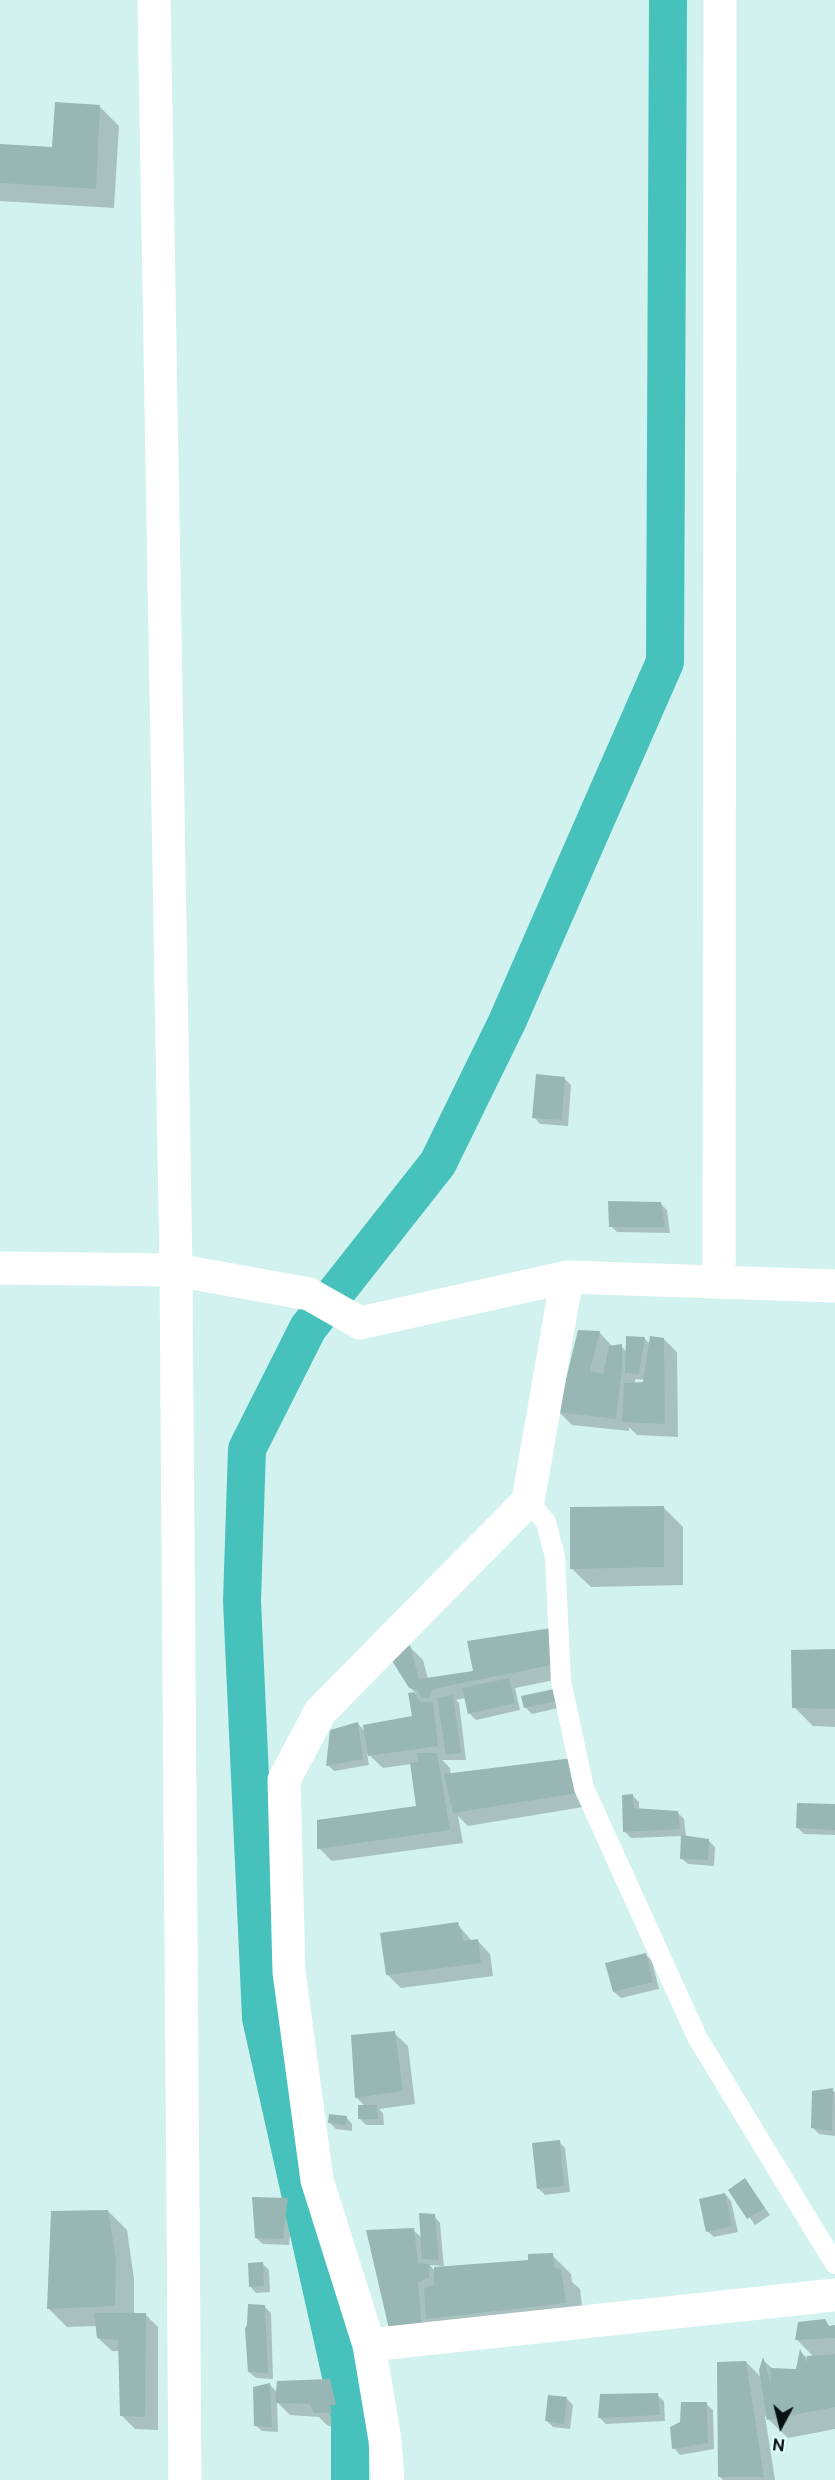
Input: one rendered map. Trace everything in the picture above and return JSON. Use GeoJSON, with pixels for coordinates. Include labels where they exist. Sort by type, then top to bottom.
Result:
{"type":"FeatureCollection","features":[{"type":"Feature","properties":{"kind":"street"},"geometry":{"type":"LineString","coordinates":[[154,0],[176,1270],[185,2480]]}},
{"type":"Feature","properties":{"kind":"street"},"geometry":{"type":"LineString","coordinates":[[719,1282],[720,0]]}},
{"type":"Feature","properties":{"kind":"street"},"geometry":{"type":"LineString","coordinates":[[0,1268],[176,1270],[309,1294],[360,1323],[567,1277],[835,1286]]}},
{"type":"Feature","properties":{"kind":"street"},"geometry":{"type":"LineString","coordinates":[[388,2480],[385,2440],[369,2345],[317,2180],[289,1972],[284,1780],[320,1712],[528,1501],[567,1277]]}},
{"type":"Feature","properties":{"kind":"street"},"geometry":{"type":"LineString","coordinates":[[369,2345],[835,2295]]}},
{"type":"Feature","properties":{"kind":"lane"},"geometry":{"type":"LineString","coordinates":[[528,1501],[546,1522],[555,1557],[561,1681],[584,1788],[697,2037],[835,2264]]}},
{"type":"Feature","properties":{"kind":"building"},"geometry":{"type":"Polygon","coordinates":[[[55,102],[100,105],[96,189],[0,183],[0,144],[52,147],[55,102]]]}},
{"type":"Feature","properties":{"kind":"building"},"geometry":{"type":"Polygon","coordinates":[[[536,1074],[565,1077],[562,1120],[532,1118],[536,1074]]]}},
{"type":"Feature","properties":{"kind":"building"},"geometry":{"type":"Polygon","coordinates":[[[608,1201],[661,1202],[665,1227],[609,1227],[608,1201]]]}},
{"type":"Feature","properties":{"kind":"building"},"geometry":{"type":"Polygon","coordinates":[[[578,1330],[600,1331],[590,1371],[603,1374],[609,1346],[622,1344],[622,1369],[616,1419],[558,1412],[578,1330]]]}},
{"type":"Feature","properties":{"kind":"building"},"geometry":{"type":"Polygon","coordinates":[[[626,1336],[645,1337],[639,1374],[625,1373],[626,1336]]]}},
{"type":"Feature","properties":{"kind":"building"},"geometry":{"type":"Polygon","coordinates":[[[650,1336],[664,1338],[665,1424],[622,1422],[624,1383],[643,1382],[650,1336]]]}},
{"type":"Feature","properties":{"kind":"building"},"geometry":{"type":"Polygon","coordinates":[[[664,1506],[664,1567],[570,1569],[570,1507],[664,1506]]]}},
{"type":"Feature","properties":{"kind":"building"},"geometry":{"type":"Polygon","coordinates":[[[552,1628],[556,1664],[433,1689],[429,1698],[421,1697],[417,1690],[409,1688],[391,1659],[410,1645],[419,1679],[473,1671],[467,1641],[552,1628]]]}},
{"type":"Feature","properties":{"kind":"building"},"geometry":{"type":"Polygon","coordinates":[[[835,1649],[835,1709],[792,1708],[791,1650],[835,1649]]]}},
{"type":"Feature","properties":{"kind":"building"},"geometry":{"type":"Polygon","coordinates":[[[509,1678],[515,1703],[468,1714],[462,1688],[509,1678]]]}},
{"type":"Feature","properties":{"kind":"building"},"geometry":{"type":"Polygon","coordinates":[[[559,1688],[562,1700],[524,1708],[521,1696],[559,1688]]]}},
{"type":"Feature","properties":{"kind":"building"},"geometry":{"type":"Polygon","coordinates":[[[414,1692],[420,1702],[433,1702],[438,1746],[368,1756],[363,1725],[412,1716],[408,1693],[414,1692]]]}},
{"type":"Feature","properties":{"kind":"building"},"geometry":{"type":"Polygon","coordinates":[[[453,1695],[461,1753],[446,1755],[437,1698],[453,1695]]]}},
{"type":"Feature","properties":{"kind":"building"},"geometry":{"type":"Polygon","coordinates":[[[358,1722],[363,1759],[326,1766],[330,1730],[358,1722]]]}},
{"type":"Feature","properties":{"kind":"building"},"geometry":{"type":"Polygon","coordinates":[[[417,1753],[437,1753],[450,1830],[317,1849],[317,1820],[416,1806],[410,1763],[418,1761],[417,1753]]]}},
{"type":"Feature","properties":{"kind":"building"},"geometry":{"type":"Polygon","coordinates":[[[573,1758],[583,1792],[453,1813],[444,1774],[573,1758]]]}},
{"type":"Feature","properties":{"kind":"building"},"geometry":{"type":"Polygon","coordinates":[[[633,1794],[634,1808],[678,1811],[680,1829],[623,1832],[622,1795],[633,1794]]]}},
{"type":"Feature","properties":{"kind":"building"},"geometry":{"type":"Polygon","coordinates":[[[797,1803],[835,1804],[835,1830],[796,1828],[797,1803]]]}},
{"type":"Feature","properties":{"kind":"building"},"geometry":{"type":"Polygon","coordinates":[[[681,1835],[709,1839],[708,1860],[680,1859],[681,1835]]]}},
{"type":"Feature","properties":{"kind":"building"},"geometry":{"type":"Polygon","coordinates":[[[458,1922],[464,1941],[478,1939],[481,1963],[386,1975],[380,1933],[458,1922]]]}},
{"type":"Feature","properties":{"kind":"building"},"geometry":{"type":"Polygon","coordinates":[[[646,1953],[653,1982],[613,1992],[605,1963],[646,1953]]]}},
{"type":"Feature","properties":{"kind":"building"},"geometry":{"type":"Polygon","coordinates":[[[395,2031],[403,2091],[355,2098],[351,2035],[395,2031]]]}},
{"type":"Feature","properties":{"kind":"building"},"geometry":{"type":"Polygon","coordinates":[[[833,2088],[832,2131],[811,2128],[812,2091],[833,2088]]]}},
{"type":"Feature","properties":{"kind":"building"},"geometry":{"type":"Polygon","coordinates":[[[358,2105],[377,2105],[378,2119],[358,2119],[358,2105]]]}},
{"type":"Feature","properties":{"kind":"building"},"geometry":{"type":"Polygon","coordinates":[[[329,2114],[347,2116],[346,2125],[328,2123],[329,2114]]]}},
{"type":"Feature","properties":{"kind":"building"},"geometry":{"type":"Polygon","coordinates":[[[560,2140],[564,2186],[537,2189],[532,2143],[560,2140]]]}},
{"type":"Feature","properties":{"kind":"building"},"geometry":{"type":"Polygon","coordinates":[[[745,2178],[765,2208],[747,2219],[728,2190],[745,2178]]]}},
{"type":"Feature","properties":{"kind":"building"},"geometry":{"type":"Polygon","coordinates":[[[725,2193],[732,2226],[706,2232],[699,2199],[725,2193]]]}},
{"type":"Feature","properties":{"kind":"building"},"geometry":{"type":"Polygon","coordinates":[[[252,2197],[288,2198],[283,2239],[255,2238],[252,2197]]]}},
{"type":"Feature","properties":{"kind":"building"},"geometry":{"type":"Polygon","coordinates":[[[108,2210],[116,2259],[115,2306],[47,2309],[51,2211],[108,2210]]]}},
{"type":"Feature","properties":{"kind":"building"},"geometry":{"type":"Polygon","coordinates":[[[419,2213],[435,2214],[439,2260],[422,2259],[419,2213]]]}},
{"type":"Feature","properties":{"kind":"building"},"geometry":{"type":"Polygon","coordinates":[[[414,2228],[418,2263],[429,2264],[429,2278],[418,2282],[422,2328],[389,2329],[366,2230],[414,2228]]]}},
{"type":"Feature","properties":{"kind":"building"},"geometry":{"type":"Polygon","coordinates":[[[553,2253],[554,2267],[561,2269],[566,2303],[426,2319],[424,2288],[434,2285],[434,2267],[528,2260],[528,2254],[553,2253]]]}},
{"type":"Feature","properties":{"kind":"building"},"geometry":{"type":"Polygon","coordinates":[[[263,2262],[264,2286],[249,2287],[248,2263],[263,2262]]]}},
{"type":"Feature","properties":{"kind":"building"},"geometry":{"type":"Polygon","coordinates":[[[248,2304],[265,2305],[268,2373],[248,2372],[245,2329],[248,2304]]]}},
{"type":"Feature","properties":{"kind":"building"},"geometry":{"type":"Polygon","coordinates":[[[94,2313],[146,2313],[145,2417],[120,2416],[118,2340],[97,2338],[94,2313]]]}},
{"type":"Feature","properties":{"kind":"building"},"geometry":{"type":"Polygon","coordinates":[[[825,2319],[829,2326],[835,2325],[835,2338],[795,2340],[798,2322],[825,2319]]]}},
{"type":"Feature","properties":{"kind":"building"},"geometry":{"type":"Polygon","coordinates":[[[800,2349],[806,2363],[807,2356],[835,2354],[835,2407],[767,2420],[759,2370],[763,2357],[771,2383],[770,2368],[796,2369],[800,2349]]]}},
{"type":"Feature","properties":{"kind":"building"},"geometry":{"type":"Polygon","coordinates":[[[746,2361],[764,2477],[718,2477],[717,2362],[746,2361]]]}},
{"type":"Feature","properties":{"kind":"building"},"geometry":{"type":"Polygon","coordinates":[[[330,2379],[336,2405],[330,2405],[332,2413],[314,2413],[310,2404],[275,2403],[277,2381],[330,2379]]]}},
{"type":"Feature","properties":{"kind":"building"},"geometry":{"type":"Polygon","coordinates":[[[270,2383],[272,2427],[254,2426],[253,2387],[270,2383]]]}},
{"type":"Feature","properties":{"kind":"building"},"geometry":{"type":"Polygon","coordinates":[[[658,2393],[660,2415],[598,2418],[600,2394],[658,2393]]]}},
{"type":"Feature","properties":{"kind":"building"},"geometry":{"type":"Polygon","coordinates":[[[548,2395],[567,2397],[564,2424],[545,2421],[548,2395]]]}},
{"type":"Feature","properties":{"kind":"building"},"geometry":{"type":"Polygon","coordinates":[[[681,2402],[707,2402],[708,2443],[672,2449],[670,2427],[680,2422],[681,2402]]]}},
{"type":"Feature","properties":{"kind":"waterway"},"geometry":{"type":"LineString","coordinates":[[350,2480],[350,2416],[261,2018],[242,1601],[247,1449],[308,1328],[438,1163],[507,1022],[665,662],[668,0]]}}]}
